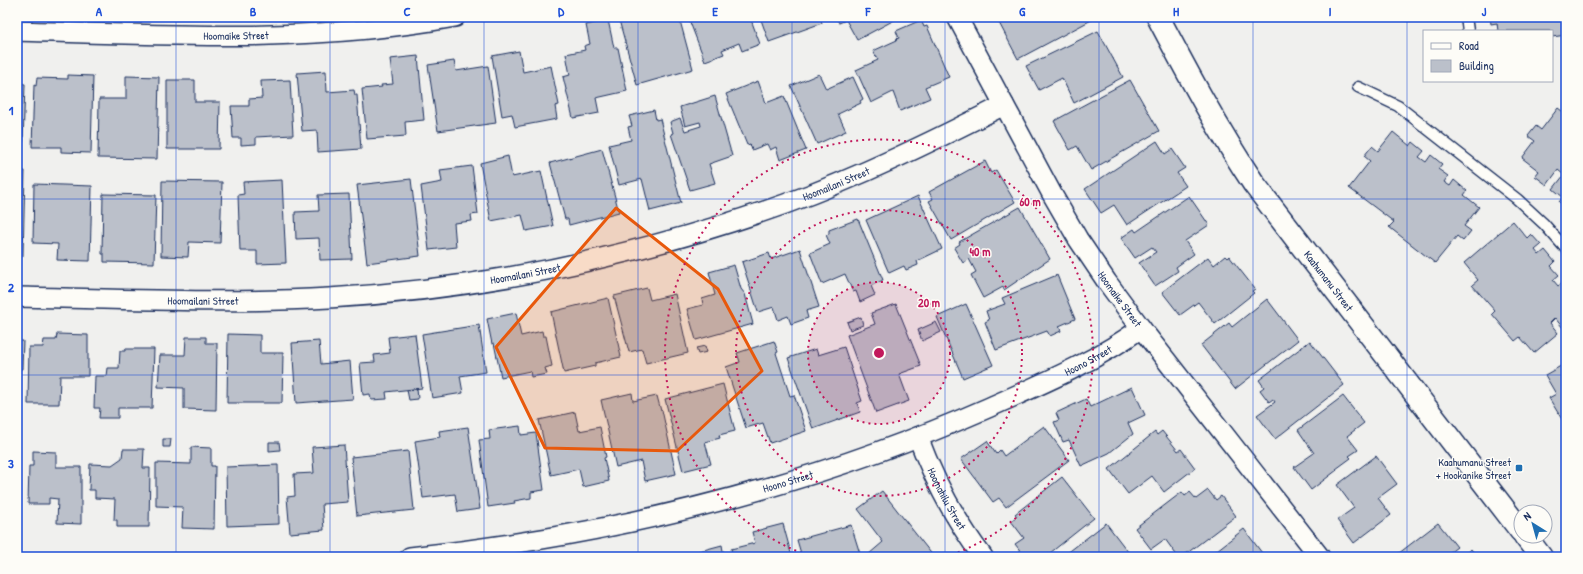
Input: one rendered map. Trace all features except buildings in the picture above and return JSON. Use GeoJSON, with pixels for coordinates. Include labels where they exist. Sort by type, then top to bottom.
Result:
{"type":"FeatureCollection","features":[{"type":"Feature","properties":{"kind":"street","name":"Hoomaike Street"},"geometry":{"type":"LineString","coordinates":[[17,32],[230,36],[276,35],[353,31],[455,17]]}},
{"type":"Feature","properties":{"kind":"street","name":"Hoomaike Street"},"geometry":{"type":"LineString","coordinates":[[957,17],[1078,238],[1107,282],[1140,328],[1320,557]]}},
{"type":"Feature","properties":{"kind":"street","name":"Kaahumanu Street"},"geometry":{"type":"LineString","coordinates":[[1158,17],[1235,156],[1254,184],[1513,521]]}},
{"type":"Feature","properties":{"kind":"street","name":"Hoomailani Street"},"geometry":{"type":"LineString","coordinates":[[17,297],[221,301],[331,298],[479,282],[551,269],[632,251],[713,228],[786,203],[879,166],[934,141],[1004,105]]}},
{"type":"Feature","properties":{"kind":"street","name":"Hoono Street"},"geometry":{"type":"LineString","coordinates":[[410,557],[503,551],[578,533],[651,518],[734,497],[811,475],[918,437],[1028,390],[1120,343],[1140,328]]}},
{"type":"Feature","properties":{"kind":"street","name":"Hoomahilu Street"},"geometry":{"type":"LineString","coordinates":[[918,437],[927,461],[947,502],[960,525],[983,557]]}},
{"type":"Feature","properties":{"kind":"street"},"geometry":{"type":"LineString","coordinates":[[1530,544],[1541,557]]}},
{"type":"Feature","properties":{"kind":"lane"},"geometry":{"type":"LineString","coordinates":[[1466,17],[1468,30]]}},
{"type":"Feature","properties":{"kind":"lane"},"geometry":{"type":"LineString","coordinates":[[1358,87],[1398,106],[1517,199],[1544,224],[1566,249]]}},
{"type":"Feature","properties":{"kind":"highlighted area"},"geometry":{"type":"Polygon","coordinates":[[[616,208],[718,289],[762,371],[677,451],[545,448],[496,347],[616,208]]]}},
{"type":"Feature","properties":{"kind":"place","name":"Kaahumanu Street + Hookanike Street"},"geometry":{"type":"Point","coordinates":[1519,468]}}]}
